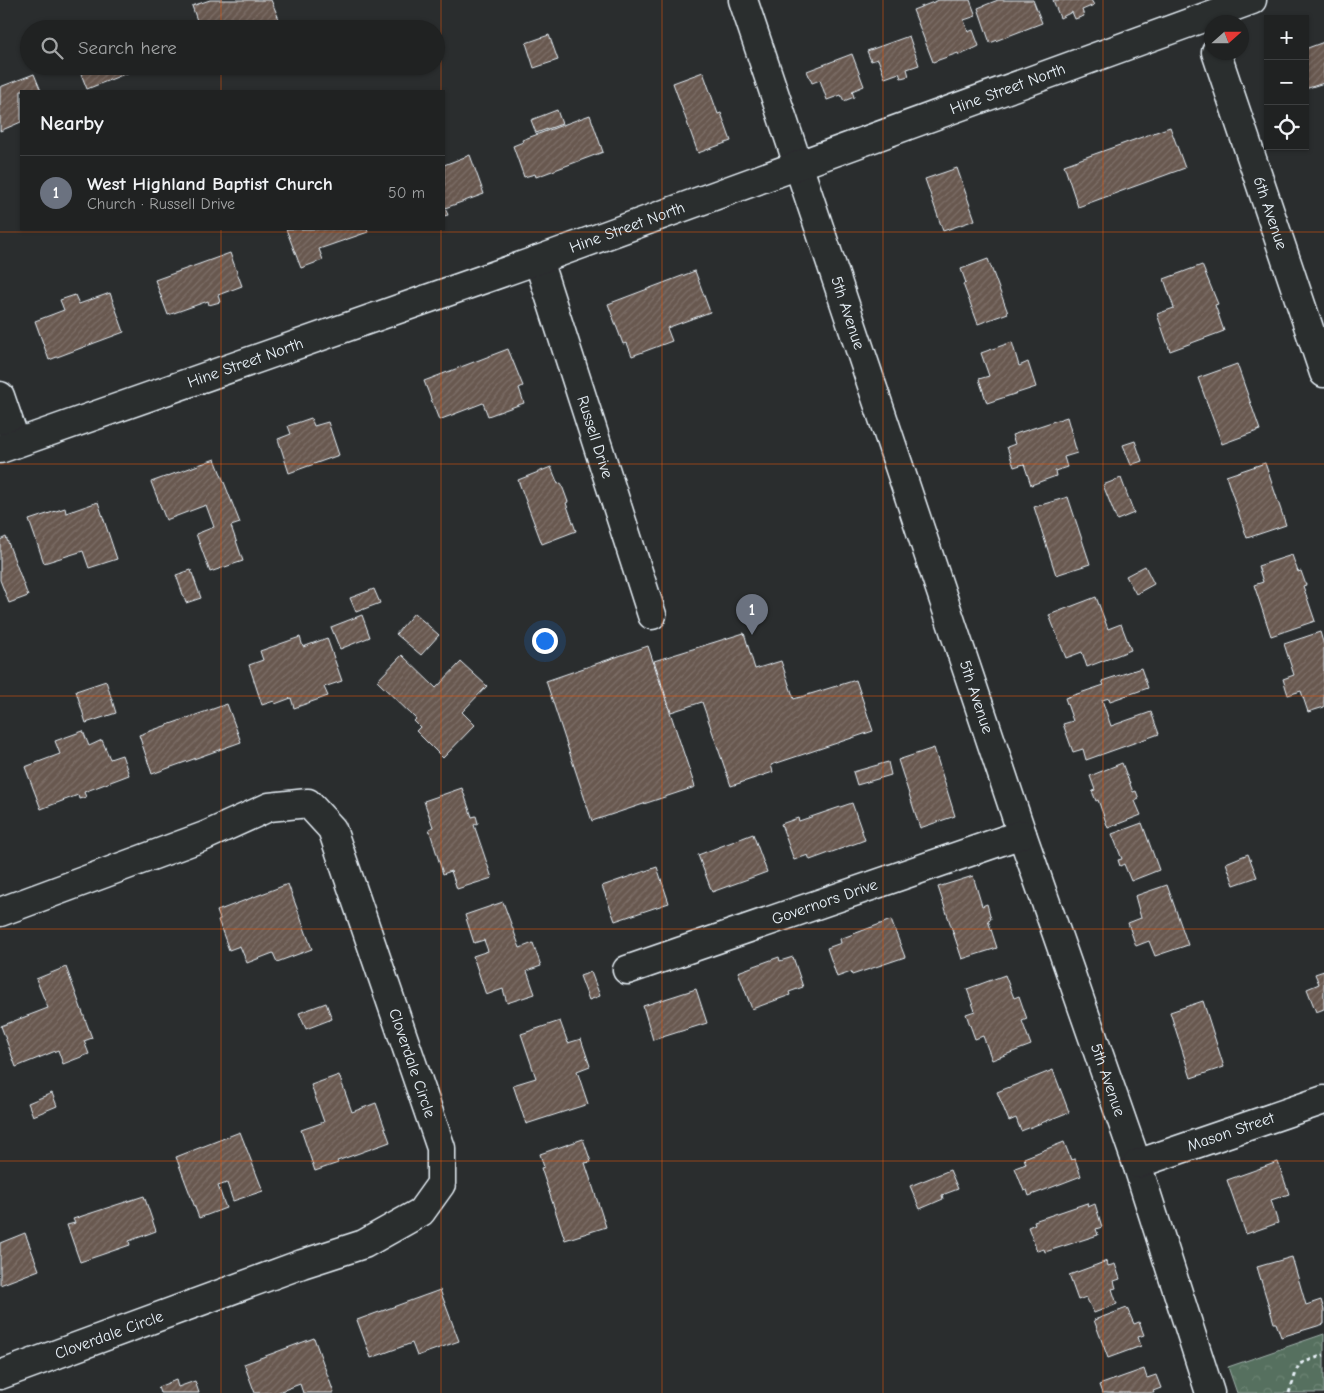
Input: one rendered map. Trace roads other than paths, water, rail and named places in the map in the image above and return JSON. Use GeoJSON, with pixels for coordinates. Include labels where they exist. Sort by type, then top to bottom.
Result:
{"type":"FeatureCollection","features":[{"type":"Feature","properties":{"kind":"street","name":"5th Avenue"},"geometry":{"type":"LineString","coordinates":[[743,0],[1022,834],[1137,1164],[1210,1393]]}},
{"type":"Feature","properties":{"kind":"street","name":"Hine Street North"},"geometry":{"type":"LineString","coordinates":[[1228,15],[1252,0]]}},
{"type":"Feature","properties":{"kind":"street","name":"Hine Street North"},"geometry":{"type":"LineString","coordinates":[[8,446],[538,260],[798,165],[1204,29]]}},
{"type":"Feature","properties":{"kind":"street","name":"6th Avenue"},"geometry":{"type":"LineString","coordinates":[[1219,60],[1324,373]]}},
{"type":"Feature","properties":{"kind":"street","name":"Russell Drive"},"geometry":{"type":"LineString","coordinates":[[538,260],[652,615]]}},
{"type":"Feature","properties":{"kind":"street"},"geometry":{"type":"LineString","coordinates":[[0,396],[8,446]]}},
{"type":"Feature","properties":{"kind":"street","name":"Cloverdale Circle"},"geometry":{"type":"LineString","coordinates":[[0,912],[205,836],[269,807],[308,803],[332,829],[441,1148],[441,1184],[421,1212],[364,1244],[302,1264],[0,1375]]}},
{"type":"Feature","properties":{"kind":"street","name":"Governors Drive"},"geometry":{"type":"LineString","coordinates":[[627,970],[1022,834]]}},
{"type":"Feature","properties":{"kind":"street","name":"Mason Street"},"geometry":{"type":"LineString","coordinates":[[1137,1164],[1324,1100]]}},
{"type":"Feature","properties":{"kind":"place","name":"West Highland Baptist Church"},"geometry":{"type":"Point","coordinates":[752,635]}}]}
